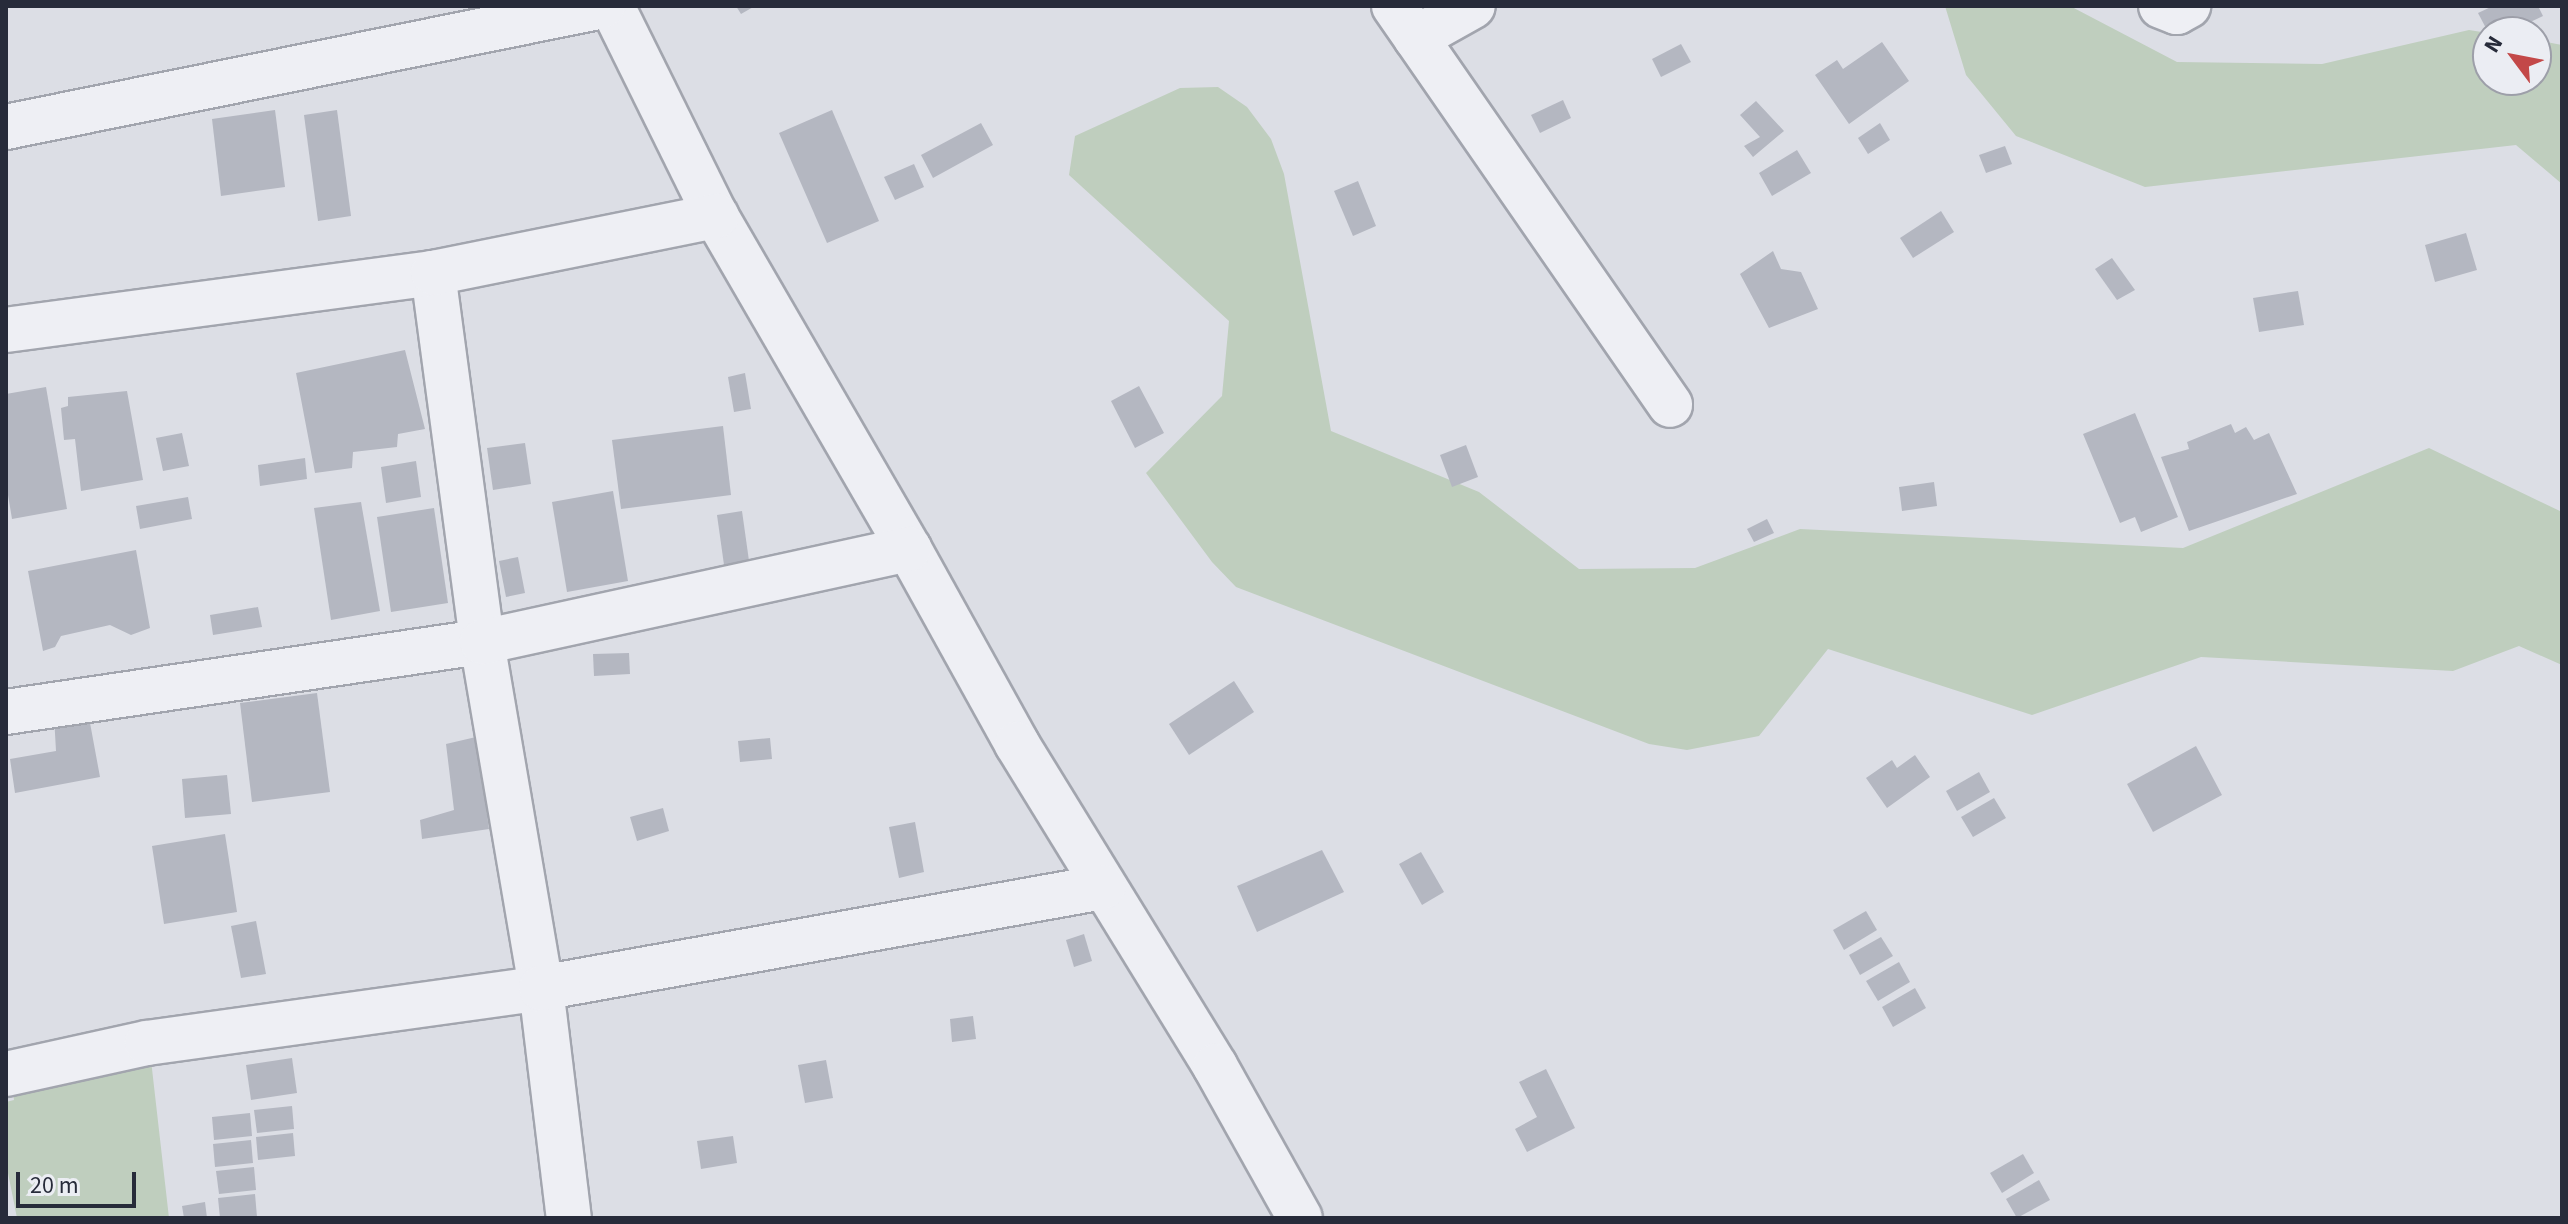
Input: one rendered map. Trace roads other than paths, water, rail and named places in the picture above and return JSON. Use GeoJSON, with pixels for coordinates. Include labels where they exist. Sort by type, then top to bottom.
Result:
{"type":"FeatureCollection","features":[{"type":"Feature","properties":{"kind":"street"},"geometry":{"type":"LineString","coordinates":[[6,127],[603,6]]}},
{"type":"Feature","properties":{"kind":"street"},"geometry":{"type":"LineString","coordinates":[[612,6],[716,216],[909,549],[1017,744],[1215,1066],[1300,1218]]}},
{"type":"Feature","properties":{"kind":"street"},"geometry":{"type":"LineString","coordinates":[[1473,6],[1405,22],[1670,405]]}},
{"type":"Feature","properties":{"kind":"street"},"geometry":{"type":"LineString","coordinates":[[2161,6],[2177,12],[2188,6]]}},
{"type":"Feature","properties":{"kind":"street"},"geometry":{"type":"LineString","coordinates":[[6,330],[433,273],[716,216]]}},
{"type":"Feature","properties":{"kind":"street"},"geometry":{"type":"LineString","coordinates":[[433,273],[482,642],[541,988],[569,1218]]}},
{"type":"Feature","properties":{"kind":"street"},"geometry":{"type":"LineString","coordinates":[[6,712],[482,642],[909,549]]}},
{"type":"Feature","properties":{"kind":"street"},"geometry":{"type":"LineString","coordinates":[[6,1074],[147,1043],[541,988],[1103,887]]}}]}
